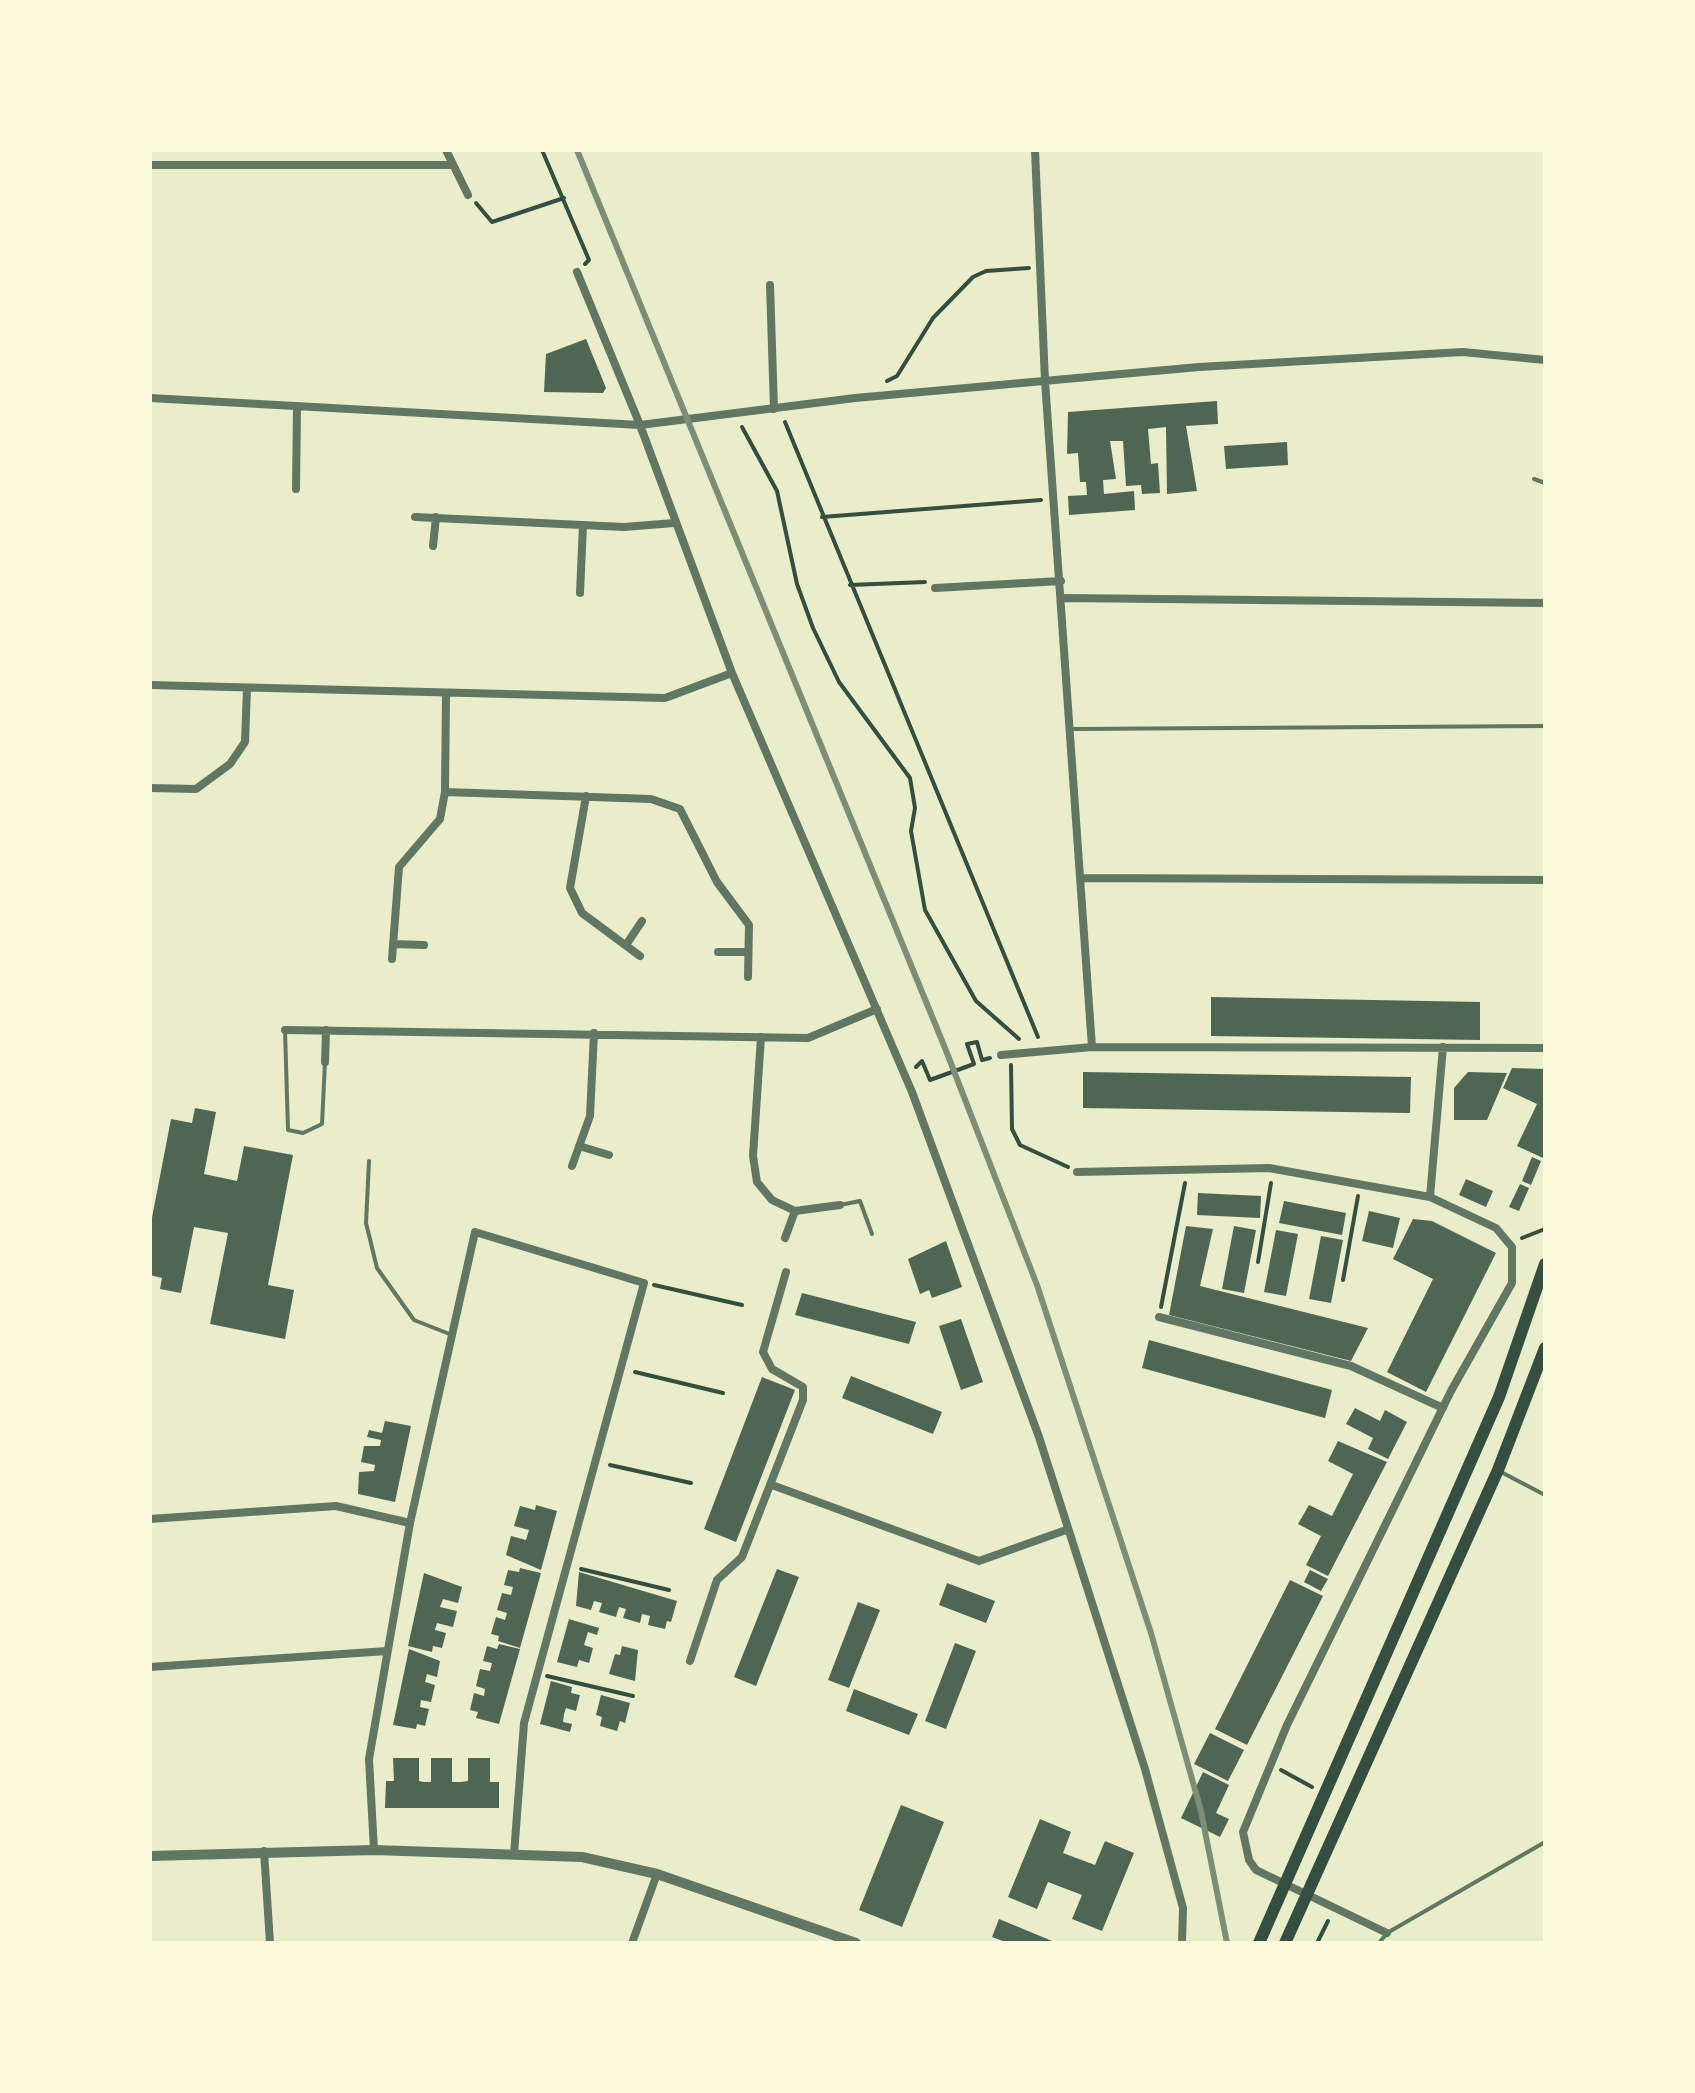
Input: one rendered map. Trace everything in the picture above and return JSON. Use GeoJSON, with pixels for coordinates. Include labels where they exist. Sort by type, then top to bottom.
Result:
{"type":"FeatureCollection","features":[{"type":"Feature","properties":{"kind":"main road"},"geometry":{"type":"LineString","coordinates":[[1259,1943],[1499,1397],[1545,1264]]}},
{"type":"Feature","properties":{"kind":"main road"},"geometry":{"type":"LineString","coordinates":[[1285,1943],[1498,1470],[1545,1348]]}},
{"type":"Feature","properties":{"kind":"street"},"geometry":{"type":"LineString","coordinates":[[446,150],[468,195]]}},
{"type":"Feature","properties":{"kind":"street"},"geometry":{"type":"LineString","coordinates":[[1035,150],[1045,381],[1064,598],[1092,1047]]}},
{"type":"Feature","properties":{"kind":"street"},"geometry":{"type":"LineString","coordinates":[[150,165],[450,165]]}},
{"type":"Feature","properties":{"kind":"street"},"geometry":{"type":"LineString","coordinates":[[577,272],[640,424],[732,672],[912,1092],[1039,1438],[1146,1769],[1183,1908],[1182,1943]]}},
{"type":"Feature","properties":{"kind":"street"},"geometry":{"type":"LineString","coordinates":[[770,285],[778,408]]}},
{"type":"Feature","properties":{"kind":"street"},"geometry":{"type":"LineString","coordinates":[[150,398],[640,424],[886,395],[1394,354],[1462,352],[1545,360]]}},
{"type":"Feature","properties":{"kind":"street"},"geometry":{"type":"LineString","coordinates":[[296,489],[297,407]]}},
{"type":"Feature","properties":{"kind":"street"},"geometry":{"type":"LineString","coordinates":[[415,517],[582,525],[674,524]]}},
{"type":"Feature","properties":{"kind":"street"},"geometry":{"type":"LineString","coordinates":[[433,546],[436,518]]}},
{"type":"Feature","properties":{"kind":"street"},"geometry":{"type":"LineString","coordinates":[[580,593],[582,525]]}},
{"type":"Feature","properties":{"kind":"street"},"geometry":{"type":"LineString","coordinates":[[935,588],[1061,581]]}},
{"type":"Feature","properties":{"kind":"street"},"geometry":{"type":"LineString","coordinates":[[1064,598],[1545,602]]}},
{"type":"Feature","properties":{"kind":"street"},"geometry":{"type":"LineString","coordinates":[[150,685],[664,698],[732,672]]}},
{"type":"Feature","properties":{"kind":"street"},"geometry":{"type":"LineString","coordinates":[[150,788],[196,789],[230,764],[244,742],[246,688]]}},
{"type":"Feature","properties":{"kind":"street"},"geometry":{"type":"LineString","coordinates":[[392,958],[399,867],[440,818],[445,792],[446,693]]}},
{"type":"Feature","properties":{"kind":"street"},"geometry":{"type":"LineString","coordinates":[[445,792],[652,799],[680,809],[693,827],[718,882],[748,925],[748,977]]}},
{"type":"Feature","properties":{"kind":"street"},"geometry":{"type":"LineString","coordinates":[[586,796],[570,888],[582,913],[640,956]]}},
{"type":"Feature","properties":{"kind":"street"},"geometry":{"type":"LineString","coordinates":[[1082,878],[1545,880]]}},
{"type":"Feature","properties":{"kind":"street"},"geometry":{"type":"LineString","coordinates":[[626,945],[642,921]]}},
{"type":"Feature","properties":{"kind":"street"},"geometry":{"type":"LineString","coordinates":[[393,944],[424,945]]}},
{"type":"Feature","properties":{"kind":"street"},"geometry":{"type":"LineString","coordinates":[[718,952],[748,952]]}},
{"type":"Feature","properties":{"kind":"street"},"geometry":{"type":"LineString","coordinates":[[285,1030],[808,1038],[877,1009]]}},
{"type":"Feature","properties":{"kind":"street"},"geometry":{"type":"LineString","coordinates":[[324,1062],[326,1030]]}},
{"type":"Feature","properties":{"kind":"street"},"geometry":{"type":"LineString","coordinates":[[572,1166],[590,1116],[594,1033]]}},
{"type":"Feature","properties":{"kind":"street"},"geometry":{"type":"LineString","coordinates":[[762,1037],[754,1156],[758,1182],[772,1200],[795,1211],[840,1205]]}},
{"type":"Feature","properties":{"kind":"street"},"geometry":{"type":"LineString","coordinates":[[1001,1056],[1092,1047],[1545,1048]]}},
{"type":"Feature","properties":{"kind":"street"},"geometry":{"type":"LineString","coordinates":[[1430,1197],[1443,1047]]}},
{"type":"Feature","properties":{"kind":"street"},"geometry":{"type":"LineString","coordinates":[[579,1146],[608,1155]]}},
{"type":"Feature","properties":{"kind":"street"},"geometry":{"type":"LineString","coordinates":[[1077,1172],[1274,1169],[1430,1197],[1496,1228],[1510,1245],[1512,1282],[1443,1408],[1270,1764],[1243,1832],[1249,1860],[1256,1870],[1387,1933]]}},
{"type":"Feature","properties":{"kind":"street"},"geometry":{"type":"LineString","coordinates":[[785,1238],[795,1211]]}},
{"type":"Feature","properties":{"kind":"street"},"geometry":{"type":"LineString","coordinates":[[374,1850],[369,1759],[410,1522],[475,1232],[644,1282],[524,1724],[514,1854]]}},
{"type":"Feature","properties":{"kind":"street"},"geometry":{"type":"LineString","coordinates":[[690,1661],[718,1580],[742,1557],[804,1393],[798,1382],[772,1369],[763,1352],[786,1272]]}},
{"type":"Feature","properties":{"kind":"street"},"geometry":{"type":"LineString","coordinates":[[1159,1318],[1350,1366],[1443,1408]]}},
{"type":"Feature","properties":{"kind":"street"},"geometry":{"type":"LineString","coordinates":[[772,1485],[978,1560],[1066,1530]]}},
{"type":"Feature","properties":{"kind":"street"},"geometry":{"type":"LineString","coordinates":[[150,1519],[336,1506],[410,1522]]}},
{"type":"Feature","properties":{"kind":"street"},"geometry":{"type":"LineString","coordinates":[[150,1667],[387,1651]]}},
{"type":"Feature","properties":{"kind":"street"},"geometry":{"type":"LineString","coordinates":[[264,1850],[270,1943]]}},
{"type":"Feature","properties":{"kind":"street"},"geometry":{"type":"LineString","coordinates":[[150,1856],[374,1850],[582,1858],[657,1874],[849,1942]]}},
{"type":"Feature","properties":{"kind":"street"},"geometry":{"type":"LineString","coordinates":[[632,1943],[657,1874]]}},
{"type":"Feature","properties":{"kind":"lane"},"geometry":{"type":"LineString","coordinates":[[1534,479],[1545,483]]}},
{"type":"Feature","properties":{"kind":"lane"},"geometry":{"type":"LineString","coordinates":[[1072,729],[1545,726]]}},
{"type":"Feature","properties":{"kind":"lane"},"geometry":{"type":"LineString","coordinates":[[285,1030],[288,1130],[303,1134],[322,1124],[324,1062]]}},
{"type":"Feature","properties":{"kind":"lane"},"geometry":{"type":"LineString","coordinates":[[369,1161],[366,1223],[376,1268],[414,1320],[452,1335]]}},
{"type":"Feature","properties":{"kind":"lane"},"geometry":{"type":"LineString","coordinates":[[840,1205],[860,1201],[872,1234]]}},
{"type":"Feature","properties":{"kind":"lane"},"geometry":{"type":"LineString","coordinates":[[1498,1470],[1545,1496]]}},
{"type":"Feature","properties":{"kind":"lane"},"geometry":{"type":"LineString","coordinates":[[1379,1943],[1387,1933],[1545,1842]]}},
{"type":"Feature","properties":{"kind":"path"},"geometry":{"type":"LineString","coordinates":[[542,150],[589,260],[577,272]]}},
{"type":"Feature","properties":{"kind":"path"},"geometry":{"type":"LineString","coordinates":[[468,195],[492,222],[564,198]]}},
{"type":"Feature","properties":{"kind":"path"},"geometry":{"type":"LineString","coordinates":[[886,395],[887,379],[897,376],[916,340],[974,277],[986,271],[1039,268]]}},
{"type":"Feature","properties":{"kind":"path"},"geometry":{"type":"LineString","coordinates":[[778,408],[1039,1052]]}},
{"type":"Feature","properties":{"kind":"path"},"geometry":{"type":"LineString","coordinates":[[737,413],[750,448],[777,491],[796,584],[813,628],[839,682],[910,778],[914,808],[911,831],[925,910],[976,1001],[1039,1052]]}},
{"type":"Feature","properties":{"kind":"path"},"geometry":{"type":"LineString","coordinates":[[822,517],[1055,499]]}},
{"type":"Feature","properties":{"kind":"path"},"geometry":{"type":"LineString","coordinates":[[850,584],[929,582],[935,588]]}},
{"type":"Feature","properties":{"kind":"path"},"geometry":{"type":"LineString","coordinates":[[925,1086],[915,1066],[922,1061],[930,1080],[974,1064],[967,1044],[977,1042],[982,1060],[1001,1056]]}},
{"type":"Feature","properties":{"kind":"path"},"geometry":{"type":"LineString","coordinates":[[1012,1052],[1012,1129],[1020,1145],[1077,1172]]}},
{"type":"Feature","properties":{"kind":"path"},"geometry":{"type":"LineString","coordinates":[[1159,1318],[1188,1169]]}},
{"type":"Feature","properties":{"kind":"path"},"geometry":{"type":"LineString","coordinates":[[1258,1262],[1274,1169]]}},
{"type":"Feature","properties":{"kind":"path"},"geometry":{"type":"LineString","coordinates":[[1343,1280],[1360,1184]]}},
{"type":"Feature","properties":{"kind":"path"},"geometry":{"type":"LineString","coordinates":[[1510,1245],[1545,1229]]}},
{"type":"Feature","properties":{"kind":"path"},"geometry":{"type":"LineString","coordinates":[[644,1282],[742,1305]]}},
{"type":"Feature","properties":{"kind":"path"},"geometry":{"type":"LineString","coordinates":[[620,1369],[723,1394]]}},
{"type":"Feature","properties":{"kind":"path"},"geometry":{"type":"LineString","coordinates":[[595,1462],[691,1482]]}},
{"type":"Feature","properties":{"kind":"path"},"geometry":{"type":"LineString","coordinates":[[567,1566],[668,1590]]}},
{"type":"Feature","properties":{"kind":"path"},"geometry":{"type":"LineString","coordinates":[[538,1674],[633,1696]]}},
{"type":"Feature","properties":{"kind":"path"},"geometry":{"type":"LineString","coordinates":[[1270,1764],[1317,1790]]}},
{"type":"Feature","properties":{"kind":"path"},"geometry":{"type":"LineString","coordinates":[[1317,1943],[1335,1908]]}},
{"type":"Feature","properties":{"kind":"building"},"geometry":{"type":"Polygon","coordinates":[[[586,339],[606,388],[603,393],[544,392],[546,354],[586,339]]]}},
{"type":"Feature","properties":{"kind":"building"},"geometry":{"type":"Polygon","coordinates":[[[1217,401],[1218,424],[1186,426],[1197,491],[1167,494],[1166,427],[1148,429],[1151,464],[1158,463],[1160,493],[1142,494],[1141,485],[1126,486],[1123,441],[1110,441],[1116,479],[1103,480],[1104,494],[1134,491],[1135,510],[1069,515],[1068,496],[1087,495],[1086,482],[1080,482],[1078,453],[1067,454],[1068,412],[1217,401]]]}},
{"type":"Feature","properties":{"kind":"building"},"geometry":{"type":"Polygon","coordinates":[[[1287,442],[1288,465],[1226,469],[1224,446],[1287,442]]]}},
{"type":"Feature","properties":{"kind":"building"},"geometry":{"type":"Polygon","coordinates":[[[1211,997],[1480,1002],[1480,1040],[1211,1036],[1211,997]]]}},
{"type":"Feature","properties":{"kind":"building"},"geometry":{"type":"Polygon","coordinates":[[[1512,1068],[1545,1069],[1543,1158],[1517,1146],[1537,1104],[1503,1088],[1512,1068]]]}},
{"type":"Feature","properties":{"kind":"building"},"geometry":{"type":"Polygon","coordinates":[[[1083,1072],[1411,1077],[1410,1113],[1083,1108],[1083,1072]]]}},
{"type":"Feature","properties":{"kind":"building"},"geometry":{"type":"Polygon","coordinates":[[[1468,1072],[1507,1073],[1487,1120],[1454,1120],[1454,1088],[1468,1072]]]}},
{"type":"Feature","properties":{"kind":"building"},"geometry":{"type":"Polygon","coordinates":[[[195,1108],[216,1112],[204,1174],[237,1181],[244,1146],[293,1155],[268,1285],[294,1290],[285,1339],[210,1324],[228,1233],[194,1227],[181,1293],[160,1289],[162,1278],[150,1275],[150,1228],[171,1119],[192,1123],[195,1108]]]}},
{"type":"Feature","properties":{"kind":"building"},"geometry":{"type":"Polygon","coordinates":[[[1532,1157],[1541,1161],[1531,1185],[1522,1181],[1532,1157]]]}},
{"type":"Feature","properties":{"kind":"building"},"geometry":{"type":"Polygon","coordinates":[[[1466,1179],[1493,1191],[1486,1207],[1459,1195],[1466,1179]]]}},
{"type":"Feature","properties":{"kind":"building"},"geometry":{"type":"Polygon","coordinates":[[[1520,1184],[1529,1188],[1519,1211],[1509,1207],[1520,1184]]]}},
{"type":"Feature","properties":{"kind":"building"},"geometry":{"type":"Polygon","coordinates":[[[1198,1193],[1261,1196],[1260,1218],[1197,1215],[1198,1193]]]}},
{"type":"Feature","properties":{"kind":"building"},"geometry":{"type":"Polygon","coordinates":[[[1284,1201],[1346,1213],[1342,1235],[1279,1223],[1284,1201]]]}},
{"type":"Feature","properties":{"kind":"building"},"geometry":{"type":"Polygon","coordinates":[[[1369,1211],[1400,1218],[1393,1248],[1362,1241],[1369,1211]]]}},
{"type":"Feature","properties":{"kind":"building"},"geometry":{"type":"Polygon","coordinates":[[[1413,1219],[1432,1221],[1496,1253],[1426,1392],[1387,1372],[1433,1279],[1393,1259],[1413,1219]]]}},
{"type":"Feature","properties":{"kind":"building"},"geometry":{"type":"Polygon","coordinates":[[[1186,1226],[1213,1229],[1200,1286],[1368,1328],[1351,1361],[1169,1315],[1186,1226]]]}},
{"type":"Feature","properties":{"kind":"building"},"geometry":{"type":"Polygon","coordinates":[[[1234,1226],[1256,1230],[1244,1293],[1222,1289],[1234,1226]]]}},
{"type":"Feature","properties":{"kind":"building"},"geometry":{"type":"Polygon","coordinates":[[[1276,1230],[1298,1234],[1286,1296],[1264,1292],[1276,1230]]]}},
{"type":"Feature","properties":{"kind":"building"},"geometry":{"type":"Polygon","coordinates":[[[1321,1236],[1343,1240],[1331,1303],[1309,1299],[1321,1236]]]}},
{"type":"Feature","properties":{"kind":"building"},"geometry":{"type":"Polygon","coordinates":[[[946,1241],[962,1287],[932,1298],[929,1290],[920,1294],[908,1259],[946,1241]]]}},
{"type":"Feature","properties":{"kind":"building"},"geometry":{"type":"Polygon","coordinates":[[[802,1293],[916,1322],[909,1344],[795,1315],[802,1293]]]}},
{"type":"Feature","properties":{"kind":"building"},"geometry":{"type":"Polygon","coordinates":[[[961,1319],[983,1382],[961,1390],[939,1326],[961,1319]]]}},
{"type":"Feature","properties":{"kind":"building"},"geometry":{"type":"Polygon","coordinates":[[[1149,1340],[1332,1390],[1325,1418],[1142,1368],[1149,1340]]]}},
{"type":"Feature","properties":{"kind":"building"},"geometry":{"type":"Polygon","coordinates":[[[851,1376],[942,1412],[933,1434],[842,1398],[851,1376]]]}},
{"type":"Feature","properties":{"kind":"building"},"geometry":{"type":"Polygon","coordinates":[[[762,1377],[795,1390],[736,1542],[704,1529],[762,1377]]]}},
{"type":"Feature","properties":{"kind":"building"},"geometry":{"type":"Polygon","coordinates":[[[1355,1408],[1380,1421],[1385,1410],[1407,1422],[1388,1459],[1368,1449],[1373,1438],[1346,1424],[1355,1408]]]}},
{"type":"Feature","properties":{"kind":"building"},"geometry":{"type":"Polygon","coordinates":[[[385,1421],[411,1426],[395,1502],[358,1494],[359,1472],[374,1471],[375,1465],[361,1462],[364,1446],[380,1446],[381,1440],[367,1437],[369,1430],[382,1433],[385,1421]]]}},
{"type":"Feature","properties":{"kind":"building"},"geometry":{"type":"Polygon","coordinates":[[[1338,1441],[1387,1462],[1328,1576],[1306,1565],[1321,1536],[1298,1524],[1309,1505],[1332,1516],[1353,1474],[1328,1461],[1338,1441]]]}},
{"type":"Feature","properties":{"kind":"building"},"geometry":{"type":"Polygon","coordinates":[[[536,1505],[557,1511],[541,1570],[506,1555],[511,1536],[526,1540],[529,1530],[514,1526],[520,1506],[535,1510],[536,1505]]]}},
{"type":"Feature","properties":{"kind":"building"},"geometry":{"type":"Polygon","coordinates":[[[520,1568],[541,1573],[520,1648],[498,1641],[499,1636],[491,1634],[496,1617],[505,1620],[507,1613],[497,1610],[502,1593],[511,1595],[513,1587],[504,1585],[508,1570],[519,1572],[520,1568]]]}},
{"type":"Feature","properties":{"kind":"building"},"geometry":{"type":"Polygon","coordinates":[[[777,1569],[799,1577],[756,1686],[734,1677],[777,1569]]]}},
{"type":"Feature","properties":{"kind":"building"},"geometry":{"type":"Polygon","coordinates":[[[1310,1570],[1328,1579],[1321,1591],[1304,1582],[1310,1570]]]}},
{"type":"Feature","properties":{"kind":"building"},"geometry":{"type":"Polygon","coordinates":[[[579,1572],[677,1601],[671,1622],[667,1621],[665,1629],[648,1625],[650,1616],[642,1614],[640,1623],[623,1618],[626,1609],[619,1607],[616,1617],[599,1612],[602,1603],[594,1601],[591,1610],[576,1606],[579,1572]]]}},
{"type":"Feature","properties":{"kind":"building"},"geometry":{"type":"Polygon","coordinates":[[[424,1573],[462,1587],[458,1603],[443,1599],[440,1607],[457,1611],[453,1627],[437,1623],[435,1630],[446,1633],[442,1648],[433,1646],[432,1652],[408,1646],[424,1573]]]}},
{"type":"Feature","properties":{"kind":"building"},"geometry":{"type":"Polygon","coordinates":[[[1290,1580],[1323,1596],[1247,1745],[1215,1729],[1290,1580]]]}},
{"type":"Feature","properties":{"kind":"building"},"geometry":{"type":"Polygon","coordinates":[[[947,1583],[995,1601],[986,1623],[939,1605],[947,1583]]]}},
{"type":"Feature","properties":{"kind":"building"},"geometry":{"type":"Polygon","coordinates":[[[858,1602],[880,1610],[849,1688],[828,1680],[858,1602]]]}},
{"type":"Feature","properties":{"kind":"building"},"geometry":{"type":"Polygon","coordinates":[[[569,1619],[599,1628],[597,1635],[588,1632],[584,1645],[593,1648],[589,1663],[579,1660],[577,1667],[557,1662],[569,1619]]]}},
{"type":"Feature","properties":{"kind":"building"},"geometry":{"type":"Polygon","coordinates":[[[955,1643],[976,1651],[946,1729],[925,1721],[955,1643]]]}},
{"type":"Feature","properties":{"kind":"building"},"geometry":{"type":"Polygon","coordinates":[[[499,1644],[520,1649],[499,1724],[476,1718],[478,1712],[470,1710],[474,1693],[484,1696],[485,1689],[476,1686],[480,1669],[490,1671],[492,1663],[483,1661],[487,1646],[497,1649],[499,1644]]]}},
{"type":"Feature","properties":{"kind":"building"},"geometry":{"type":"Polygon","coordinates":[[[622,1646],[638,1650],[635,1681],[609,1674],[622,1646]]]}},
{"type":"Feature","properties":{"kind":"building"},"geometry":{"type":"Polygon","coordinates":[[[409,1649],[440,1661],[437,1677],[427,1674],[425,1682],[435,1685],[431,1702],[421,1700],[420,1707],[429,1709],[425,1726],[417,1724],[416,1729],[393,1725],[409,1649]]]}},
{"type":"Feature","properties":{"kind":"building"},"geometry":{"type":"Polygon","coordinates":[[[551,1681],[572,1687],[571,1693],[580,1695],[576,1711],[566,1708],[564,1714],[563,1722],[572,1724],[570,1732],[540,1724],[551,1681]]]}},
{"type":"Feature","properties":{"kind":"building"},"geometry":{"type":"Polygon","coordinates":[[[854,1689],[918,1714],[909,1735],[846,1711],[854,1689]]]}},
{"type":"Feature","properties":{"kind":"building"},"geometry":{"type":"Polygon","coordinates":[[[601,1695],[630,1703],[625,1723],[620,1721],[617,1731],[600,1726],[602,1717],[596,1715],[601,1695]]]}},
{"type":"Feature","properties":{"kind":"building"},"geometry":{"type":"Polygon","coordinates":[[[1210,1733],[1244,1750],[1228,1781],[1194,1764],[1210,1733]]]}},
{"type":"Feature","properties":{"kind":"building"},"geometry":{"type":"Polygon","coordinates":[[[393,1758],[419,1758],[419,1781],[431,1782],[431,1758],[452,1758],[452,1782],[461,1782],[468,1781],[468,1758],[490,1758],[490,1782],[499,1782],[499,1808],[385,1808],[386,1781],[394,1781],[393,1758]]]}},
{"type":"Feature","properties":{"kind":"building"},"geometry":{"type":"Polygon","coordinates":[[[1203,1772],[1229,1785],[1216,1813],[1229,1819],[1220,1837],[1181,1818],[1203,1772]]]}},
{"type":"Feature","properties":{"kind":"building"},"geometry":{"type":"Polygon","coordinates":[[[901,1805],[944,1822],[902,1927],[859,1910],[901,1805]]]}},
{"type":"Feature","properties":{"kind":"building"},"geometry":{"type":"Polygon","coordinates":[[[1040,1819],[1071,1832],[1063,1853],[1095,1865],[1105,1841],[1134,1853],[1102,1931],[1072,1919],[1082,1895],[1048,1882],[1037,1909],[1008,1897],[1040,1819]]]}},
{"type":"Feature","properties":{"kind":"building"},"geometry":{"type":"Polygon","coordinates":[[[999,1919],[1057,1943],[1008,1943],[992,1937],[999,1919]]]}},
{"type":"Feature","properties":{"kind":"railway"},"geometry":{"type":"LineString","coordinates":[[577,150],[945,1048],[1037,1285],[1151,1633],[1201,1811],[1227,1943]]}}]}
